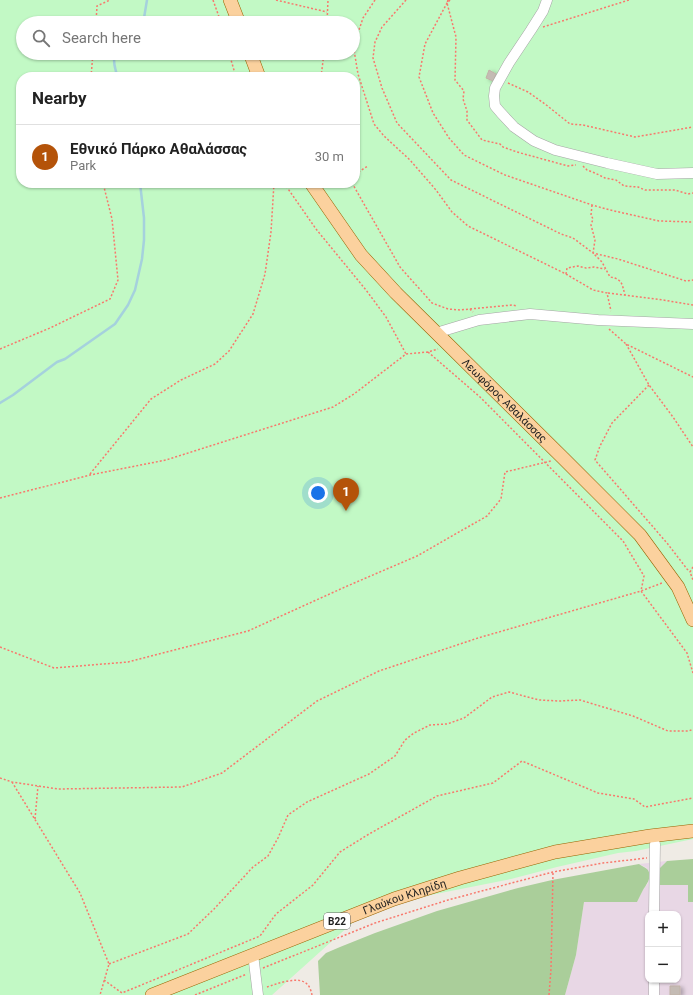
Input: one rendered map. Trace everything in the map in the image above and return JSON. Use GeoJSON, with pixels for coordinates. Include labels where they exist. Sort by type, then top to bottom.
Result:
{"type":"FeatureCollection","features":[{"type":"Feature","properties":{"kind":"main road"},"geometry":{"type":"LineString","coordinates":[[230,0],[236,16]]}},
{"type":"Feature","properties":{"kind":"main road"},"geometry":{"type":"LineString","coordinates":[[253,60],[257,72]]}},
{"type":"Feature","properties":{"kind":"main road","name":"Λεωφόρος Αθαλάσσας"},"geometry":{"type":"LineString","coordinates":[[314,188],[361,255],[396,293],[640,536],[678,587],[693,620]]}},
{"type":"Feature","properties":{"kind":"main road","name":"Γλαύκου Κληρίδη"},"geometry":{"type":"LineString","coordinates":[[152,995],[394,899],[460,878],[555,852],[650,836],[693,831]]}},
{"type":"Feature","properties":{"kind":"main road","name":"Γλαύκου Κληρίδη"},"geometry":{"type":"LineString","coordinates":[[527,860],[693,839]]}},
{"type":"Feature","properties":{"kind":"street"},"geometry":{"type":"LineString","coordinates":[[547,0],[543,10],[495,88],[494,96],[496,106],[514,127],[534,141],[555,150],[656,174],[693,173]]}},
{"type":"Feature","properties":{"kind":"street"},"geometry":{"type":"LineString","coordinates":[[436,333],[479,320],[530,314],[598,320],[693,324]]}},
{"type":"Feature","properties":{"kind":"street"},"geometry":{"type":"LineString","coordinates":[[654,911],[655,844]]}},
{"type":"Feature","properties":{"kind":"street"},"geometry":{"type":"LineString","coordinates":[[253,954],[258,984],[258,995]]}},
{"type":"Feature","properties":{"kind":"street"},"geometry":{"type":"LineString","coordinates":[[654,983],[654,995]]}},
{"type":"Feature","properties":{"kind":"path"},"geometry":{"type":"LineString","coordinates":[[96,16],[97,6],[110,0]]}},
{"type":"Feature","properties":{"kind":"path"},"geometry":{"type":"LineString","coordinates":[[213,0],[219,16]]}},
{"type":"Feature","properties":{"kind":"path"},"geometry":{"type":"LineString","coordinates":[[276,0],[327,12]]}},
{"type":"Feature","properties":{"kind":"path"},"geometry":{"type":"LineString","coordinates":[[327,16],[328,0]]}},
{"type":"Feature","properties":{"kind":"path"},"geometry":{"type":"LineString","coordinates":[[360,27],[363,18],[375,0]]}},
{"type":"Feature","properties":{"kind":"path"},"geometry":{"type":"LineString","coordinates":[[406,0],[382,27],[375,42],[373,58],[382,88],[397,123],[451,180],[560,234],[573,238],[593,253],[602,262],[610,277],[620,280],[626,295]]}},
{"type":"Feature","properties":{"kind":"path"},"geometry":{"type":"LineString","coordinates":[[449,0],[425,44],[419,77],[433,114],[449,138],[464,155],[505,175],[592,205],[659,221],[693,222]]}},
{"type":"Feature","properties":{"kind":"path"},"geometry":{"type":"LineString","coordinates":[[531,30],[629,0]]}},
{"type":"Feature","properties":{"kind":"path"},"geometry":{"type":"LineString","coordinates":[[91,72],[92,60]]}},
{"type":"Feature","properties":{"kind":"path"},"geometry":{"type":"LineString","coordinates":[[231,60],[235,72]]}},
{"type":"Feature","properties":{"kind":"path"},"geometry":{"type":"LineString","coordinates":[[321,72],[323,60]]}},
{"type":"Feature","properties":{"kind":"path"},"geometry":{"type":"LineString","coordinates":[[356,60],[358,72]]}},
{"type":"Feature","properties":{"kind":"path"},"geometry":{"type":"LineString","coordinates":[[360,80],[374,124],[384,136],[410,160],[436,190],[452,212],[468,226],[566,274],[593,290]]}},
{"type":"Feature","properties":{"kind":"path"},"geometry":{"type":"LineString","coordinates":[[500,80],[528,92],[570,124],[583,125],[635,137],[693,127]]}},
{"type":"Feature","properties":{"kind":"path"},"geometry":{"type":"LineString","coordinates":[[360,171],[368,166]]}},
{"type":"Feature","properties":{"kind":"path"},"geometry":{"type":"LineString","coordinates":[[0,349],[50,328],[110,299],[118,280],[112,219],[104,188]]}},
{"type":"Feature","properties":{"kind":"path"},"geometry":{"type":"LineString","coordinates":[[90,475],[151,399],[181,380],[215,364],[228,351],[253,314],[265,274],[271,232],[274,188]]}},
{"type":"Feature","properties":{"kind":"path"},"geometry":{"type":"LineString","coordinates":[[288,188],[316,228],[386,317],[406,354]]}},
{"type":"Feature","properties":{"kind":"path"},"geometry":{"type":"LineString","coordinates":[[355,188],[400,267],[432,303],[448,309],[470,309],[479,320]]}},
{"type":"Feature","properties":{"kind":"path"},"geometry":{"type":"LineString","coordinates":[[592,205],[591,215],[593,219],[591,224],[595,240],[593,253]]}},
{"type":"Feature","properties":{"kind":"path"},"geometry":{"type":"LineString","coordinates":[[593,253],[618,259],[686,280],[693,280]]}},
{"type":"Feature","properties":{"kind":"path"},"geometry":{"type":"LineString","coordinates":[[566,274],[567,268],[578,266],[605,269]]}},
{"type":"Feature","properties":{"kind":"path"},"geometry":{"type":"LineString","coordinates":[[607,293],[693,305]]}},
{"type":"Feature","properties":{"kind":"path"},"geometry":{"type":"LineString","coordinates":[[598,320],[626,344],[693,377]]}},
{"type":"Feature","properties":{"kind":"path"},"geometry":{"type":"LineString","coordinates":[[0,498],[90,475],[166,460],[333,407],[354,394],[406,354],[428,352],[447,343]]}},
{"type":"Feature","properties":{"kind":"path"},"geometry":{"type":"LineString","coordinates":[[626,344],[649,385],[693,447]]}},
{"type":"Feature","properties":{"kind":"path"},"geometry":{"type":"LineString","coordinates":[[428,352],[480,397],[623,541],[644,576],[641,591],[687,653],[693,673]]}},
{"type":"Feature","properties":{"kind":"path"},"geometry":{"type":"LineString","coordinates":[[649,385],[612,423],[600,446],[595,460],[667,543],[690,572],[693,580]]}},
{"type":"Feature","properties":{"kind":"path"},"geometry":{"type":"LineString","coordinates":[[0,647],[54,668],[128,662],[248,631],[423,553],[487,516],[501,499],[505,472],[563,458]]}},
{"type":"Feature","properties":{"kind":"path"},"geometry":{"type":"LineString","coordinates":[[690,572],[693,567]]}},
{"type":"Feature","properties":{"kind":"path"},"geometry":{"type":"LineString","coordinates":[[0,778],[12,782],[58,789],[182,788],[222,773],[317,701],[379,671],[478,638],[641,591],[672,579]]}},
{"type":"Feature","properties":{"kind":"path"},"geometry":{"type":"LineString","coordinates":[[109,964],[188,934],[214,909],[252,867],[268,856],[278,838],[288,814],[307,802],[369,774],[394,756],[406,740],[414,733],[430,725],[447,724],[464,718],[492,697],[509,692],[539,700],[580,700],[633,716],[668,730],[689,731],[693,729]]}},
{"type":"Feature","properties":{"kind":"path"},"geometry":{"type":"LineString","coordinates":[[104,980],[122,993],[260,936],[276,914],[313,885],[340,852],[437,796],[493,783],[522,761],[598,793],[634,799],[645,807],[693,798]]}},
{"type":"Feature","properties":{"kind":"path"},"geometry":{"type":"LineString","coordinates":[[12,782],[80,893],[109,964],[100,995]]}},
{"type":"Feature","properties":{"kind":"path"},"geometry":{"type":"LineString","coordinates":[[35,820],[38,786]]}},
{"type":"Feature","properties":{"kind":"path"},"geometry":{"type":"LineString","coordinates":[[195,995],[375,923],[448,900],[553,872],[603,863],[654,858]]}},
{"type":"Feature","properties":{"kind":"path"},"geometry":{"type":"LineString","coordinates":[[549,995],[553,872]]}},
{"type":"Feature","properties":{"kind":"path"},"geometry":{"type":"LineString","coordinates":[[258,984],[266,988],[282,982],[297,980],[304,982],[310,988],[312,995]]}},
{"type":"Feature","properties":{"kind":"shaded area"},"geometry":{"type":"Polygon","coordinates":[[[667,861],[664,864],[688,885],[688,901],[693,902],[693,995],[565,995],[576,955],[584,902],[637,902],[648,883],[647,868],[639,864],[667,861]]]}},
{"type":"Feature","properties":{"kind":"green space"},"geometry":{"type":"Polygon","coordinates":[[[0,0],[693,0],[693,839],[636,851],[618,853],[511,879],[370,907],[272,995],[0,995],[0,0]]]}},
{"type":"Feature","properties":{"kind":"green space"},"geometry":{"type":"Polygon","coordinates":[[[693,859],[693,902],[688,902],[688,885],[658,885],[658,870],[667,861],[693,859]]]}},
{"type":"Feature","properties":{"kind":"green space"},"geometry":{"type":"Polygon","coordinates":[[[639,864],[647,869],[649,872],[649,877],[648,883],[637,902],[584,902],[576,955],[565,995],[320,995],[318,961],[326,953],[340,947],[437,911],[518,888],[552,880],[639,864]]]}},
{"type":"Feature","properties":{"kind":"building"},"geometry":{"type":"Polygon","coordinates":[[[489,70],[496,74],[493,81],[486,78],[489,70]]]}},
{"type":"Feature","properties":{"kind":"building"},"geometry":{"type":"Polygon","coordinates":[[[670,986],[680,986],[680,995],[670,995],[670,986]]]}},
{"type":"Feature","properties":{"kind":"waterway"},"geometry":{"type":"LineString","coordinates":[[144,16],[147,0]]}},
{"type":"Feature","properties":{"kind":"waterway"},"geometry":{"type":"LineString","coordinates":[[114,60],[116,72]]}},
{"type":"Feature","properties":{"kind":"waterway"},"geometry":{"type":"LineString","coordinates":[[0,403],[57,362],[65,359],[115,324],[128,305],[135,290],[142,259],[144,218],[141,188]]}},
{"type":"Feature","properties":{"kind":"place","name":"Εθνικό Πάρκο Αθαλάσσας"},"geometry":{"type":"Point","coordinates":[346,511]}}]}
